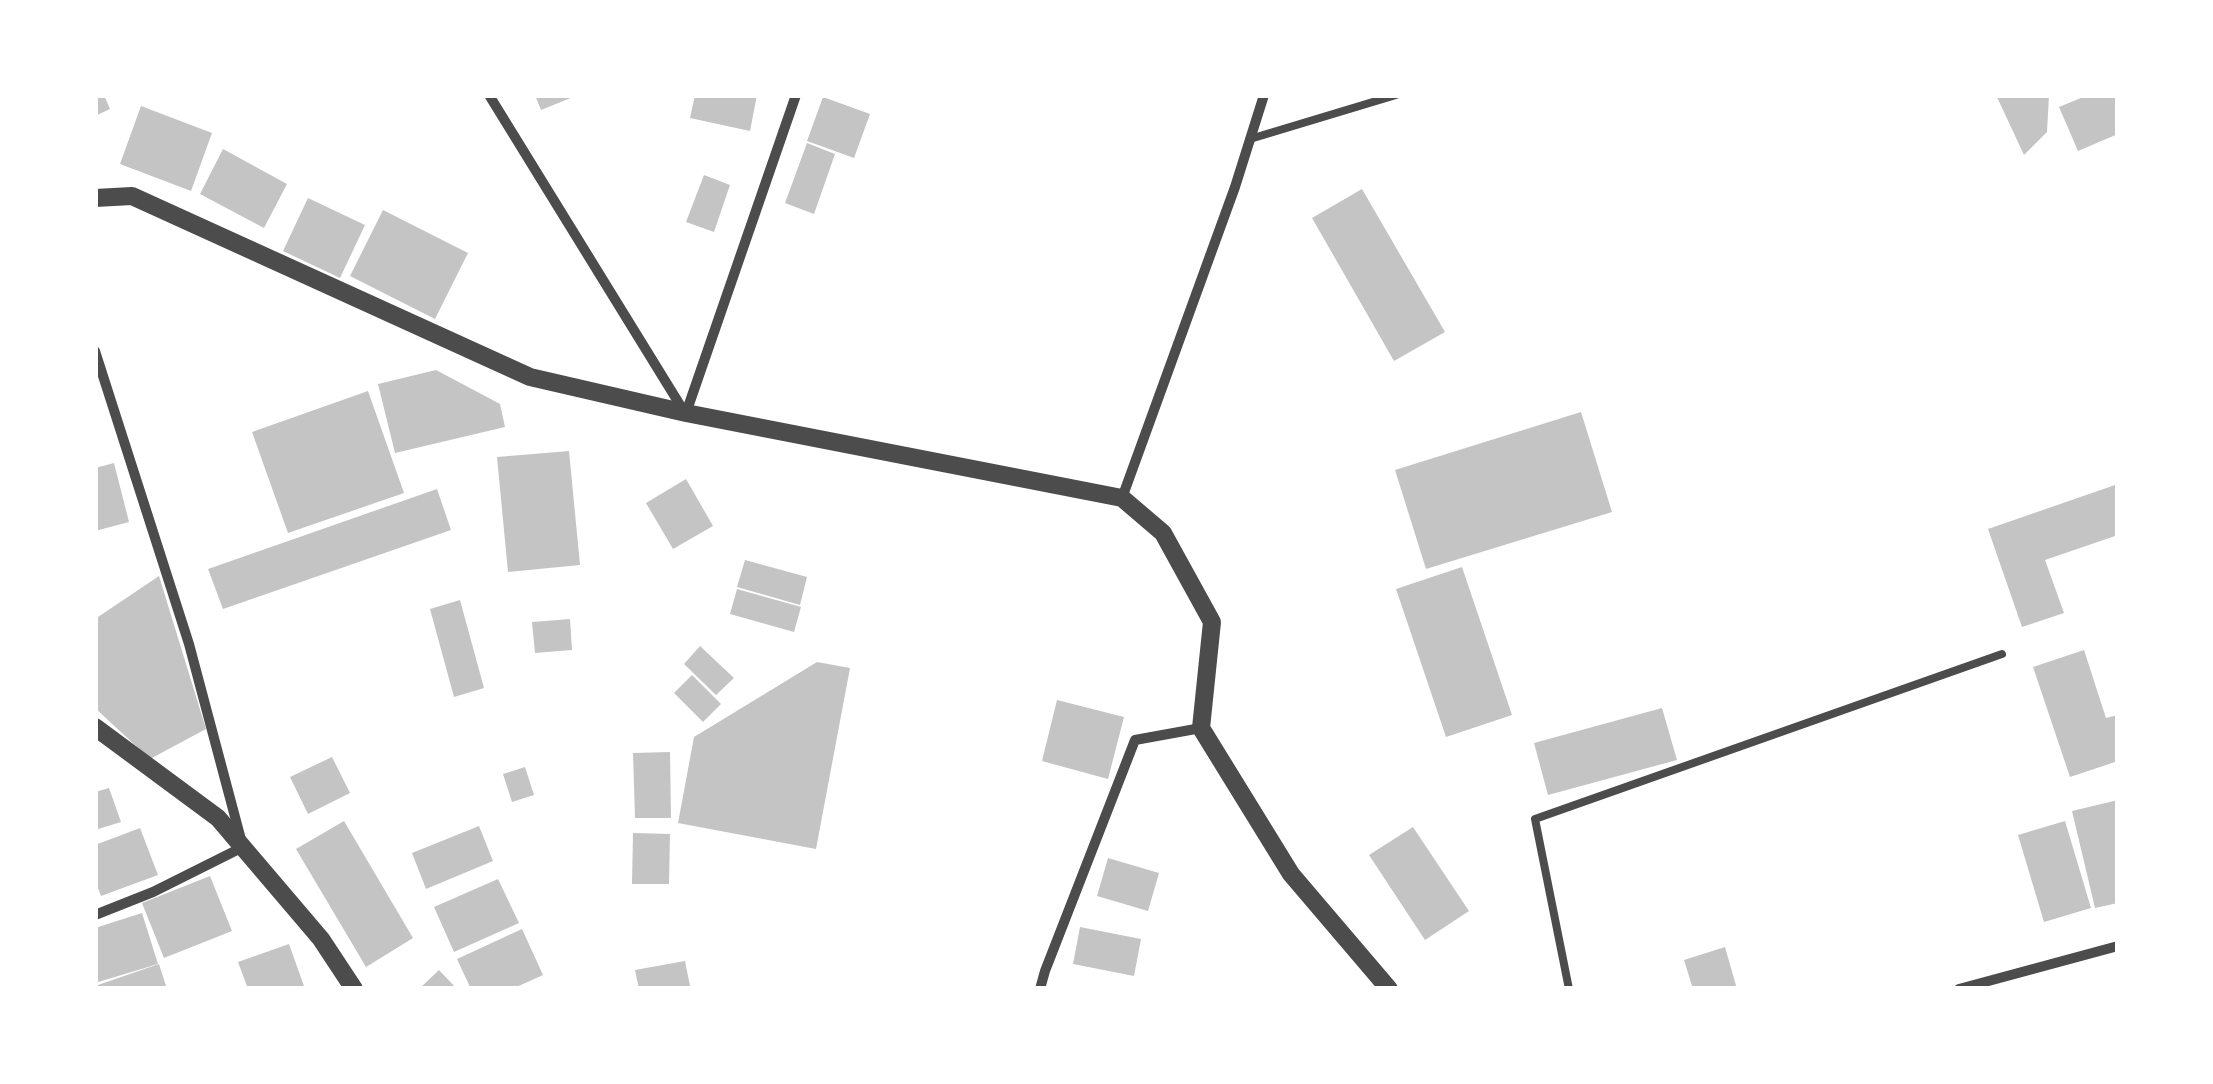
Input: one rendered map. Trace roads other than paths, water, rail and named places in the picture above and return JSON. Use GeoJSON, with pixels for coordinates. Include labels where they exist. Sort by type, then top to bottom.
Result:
{"type":"FeatureCollection","features":[{"type":"Feature","properties":{"kind":"street"},"geometry":{"type":"LineString","coordinates":[[488,95],[686,414]]}},
{"type":"Feature","properties":{"kind":"street"},"geometry":{"type":"LineString","coordinates":[[686,414],[796,95]]}},
{"type":"Feature","properties":{"kind":"street"},"geometry":{"type":"LineString","coordinates":[[1122,498],[1235,187],[1264,95]]}},
{"type":"Feature","properties":{"kind":"street"},"geometry":{"type":"LineString","coordinates":[[95,198],[132,196],[530,377],[686,414],[1122,498],[1163,534],[1212,622],[1201,728],[1291,874],[1384,987]]}},
{"type":"Feature","properties":{"kind":"street"},"geometry":{"type":"LineString","coordinates":[[95,351],[189,644],[243,848]]}},
{"type":"Feature","properties":{"kind":"street"},"geometry":{"type":"LineString","coordinates":[[95,727],[218,818],[321,938],[354,989]]}},
{"type":"Feature","properties":{"kind":"street"},"geometry":{"type":"LineString","coordinates":[[1040,989],[1135,740],[1201,728]]}},
{"type":"Feature","properties":{"kind":"street"},"geometry":{"type":"LineString","coordinates":[[95,915],[243,848]]}},
{"type":"Feature","properties":{"kind":"street"},"geometry":{"type":"LineString","coordinates":[[1959,989],[2118,946]]}},
{"type":"Feature","properties":{"kind":"lane"},"geometry":{"type":"LineString","coordinates":[[1250,139],[1396,95]]}},
{"type":"Feature","properties":{"kind":"lane"},"geometry":{"type":"LineString","coordinates":[[1569,989],[1535,820],[2002,654]]}}]}
